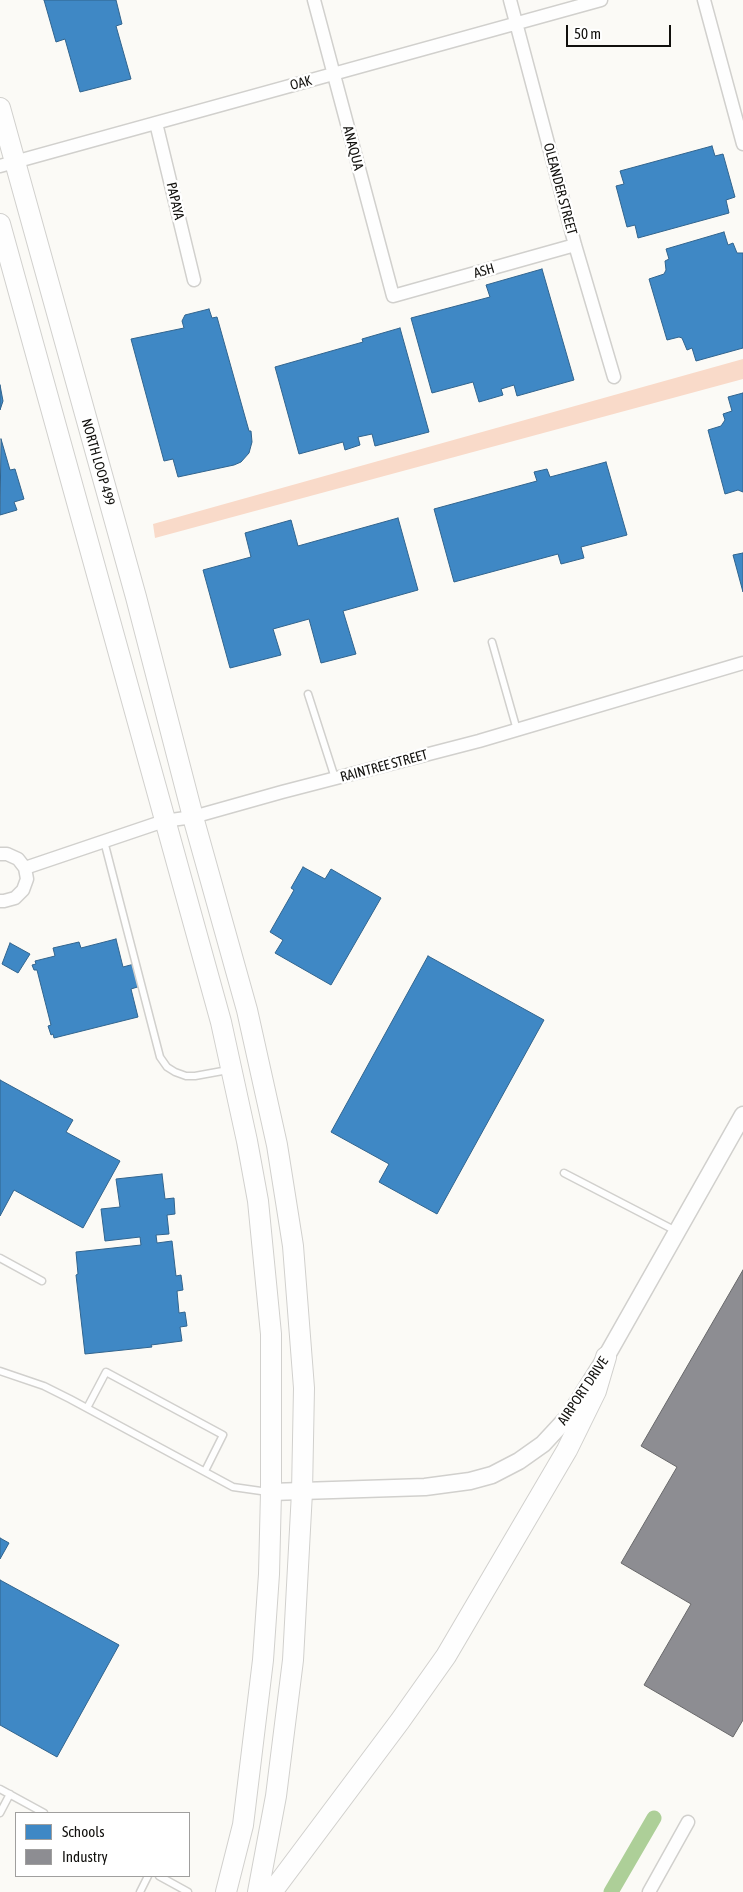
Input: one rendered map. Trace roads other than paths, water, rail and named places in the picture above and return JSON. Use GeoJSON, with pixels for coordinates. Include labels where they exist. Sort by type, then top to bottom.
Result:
{"type":"FeatureCollection","features":[{"type":"Feature","properties":{"kind":"main road","name":"NORTH LOOP 499"},"geometry":{"type":"LineString","coordinates":[[0,108],[7,164],[136,597],[193,817],[247,1010],[279,1154],[293,1246],[303,1378],[302,1492],[293,1660],[276,1796],[258,1892]]}},
{"type":"Feature","properties":{"kind":"main road"},"geometry":{"type":"LineString","coordinates":[[0,224],[221,1022],[258,1201],[271,1334],[269,1574],[258,1704],[243,1825],[226,1892]]}},
{"type":"Feature","properties":{"kind":"main road"},"geometry":{"type":"LineString","coordinates":[[272,1892],[400,1721],[446,1656],[567,1450],[596,1391],[606,1357]]}},
{"type":"Feature","properties":{"kind":"street","name":"ANAQUA"},"geometry":{"type":"LineString","coordinates":[[314,0],[394,296]]}},
{"type":"Feature","properties":{"kind":"street","name":"OLEANDER STREET"},"geometry":{"type":"LineString","coordinates":[[510,0],[575,245],[614,378]]}},
{"type":"Feature","properties":{"kind":"street","name":"OAK"},"geometry":{"type":"LineString","coordinates":[[7,164],[601,0]]}},
{"type":"Feature","properties":{"kind":"street"},"geometry":{"type":"LineString","coordinates":[[704,0],[743,144]]}},
{"type":"Feature","properties":{"kind":"street","name":"PAPAYA"},"geometry":{"type":"LineString","coordinates":[[156,123],[194,280]]}},
{"type":"Feature","properties":{"kind":"street","name":"ASH"},"geometry":{"type":"LineString","coordinates":[[394,296],[575,245]]}},
{"type":"Feature","properties":{"kind":"street","name":"RAINTREE STREET"},"geometry":{"type":"LineString","coordinates":[[25,868],[164,821],[193,817],[517,730],[743,663]]}},
{"type":"Feature","properties":{"kind":"street"},"geometry":{"type":"LineString","coordinates":[[0,854],[7,854],[18,859],[25,868],[27,879],[23,890],[15,898],[0,901]]}},
{"type":"Feature","properties":{"kind":"street","name":"AIRPORT DRIVE"},"geometry":{"type":"LineString","coordinates":[[271,1492],[425,1487],[470,1481],[492,1475],[519,1461],[543,1444],[569,1416],[606,1357],[743,1115]]}},
{"type":"Feature","properties":{"kind":"street"},"geometry":{"type":"LineString","coordinates":[[649,1892],[688,1822]]}},
{"type":"Feature","properties":{"kind":"lane"},"geometry":{"type":"LineString","coordinates":[[492,642],[517,730]]}},
{"type":"Feature","properties":{"kind":"lane"},"geometry":{"type":"LineString","coordinates":[[308,694],[335,778]]}},
{"type":"Feature","properties":{"kind":"lane"},"geometry":{"type":"LineString","coordinates":[[104,842],[160,1057],[175,1072],[186,1076],[231,1069]]}},
{"type":"Feature","properties":{"kind":"lane"},"geometry":{"type":"LineString","coordinates":[[564,1173],[677,1232]]}},
{"type":"Feature","properties":{"kind":"lane"},"geometry":{"type":"LineString","coordinates":[[0,1258],[42,1280]]}},
{"type":"Feature","properties":{"kind":"lane"},"geometry":{"type":"LineString","coordinates":[[0,1370],[44,1386],[233,1487],[271,1492]]}},
{"type":"Feature","properties":{"kind":"lane"},"geometry":{"type":"LineString","coordinates":[[87,1408],[106,1372],[223,1435],[205,1471]]}},
{"type":"Feature","properties":{"kind":"lane"},"geometry":{"type":"LineString","coordinates":[[0,1789],[42,1812]]}},
{"type":"Feature","properties":{"kind":"lane"},"geometry":{"type":"LineString","coordinates":[[0,1813],[10,1794]]}},
{"type":"Feature","properties":{"kind":"lane"},"geometry":{"type":"LineString","coordinates":[[140,1892],[148,1877]]}},
{"type":"Feature","properties":{"kind":"lane"},"geometry":{"type":"LineString","coordinates":[[161,1877],[188,1892]]}},
{"type":"Feature","properties":{"kind":"waterway"},"geometry":{"type":"LineString","coordinates":[[611,1892],[654,1818]]}}]}
